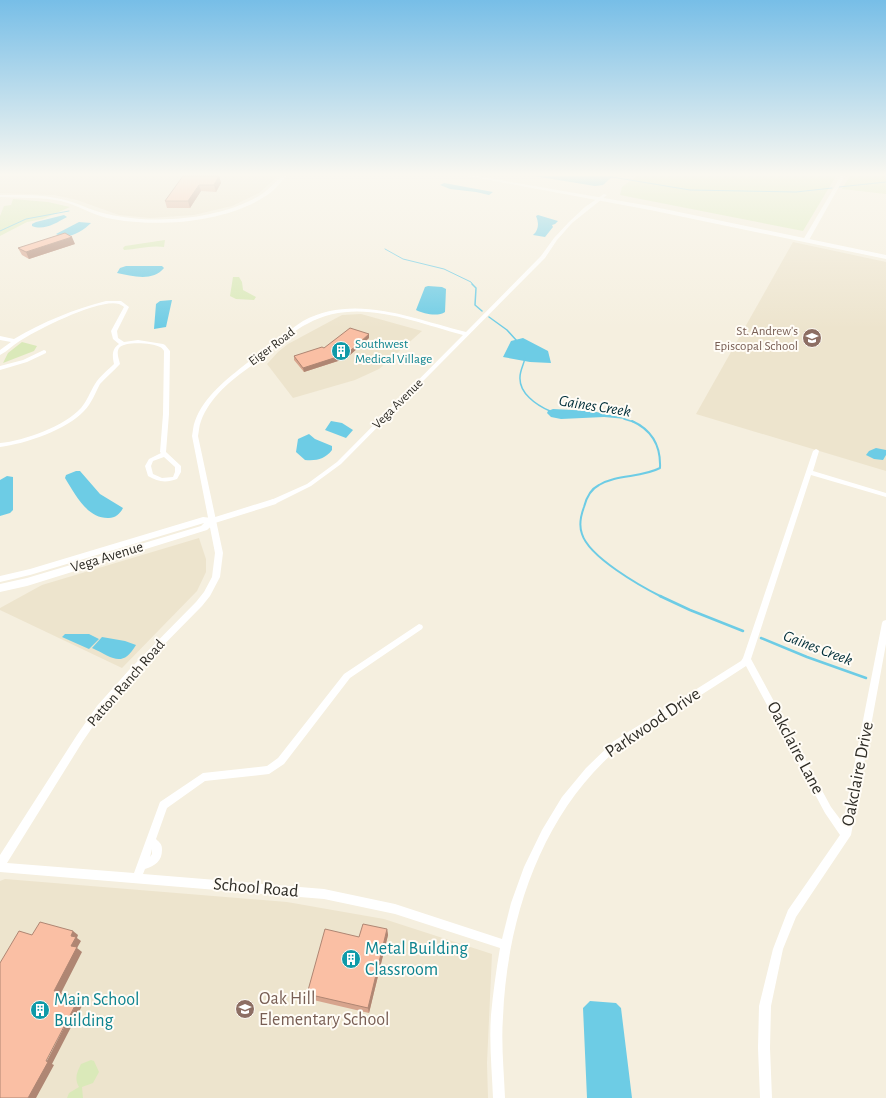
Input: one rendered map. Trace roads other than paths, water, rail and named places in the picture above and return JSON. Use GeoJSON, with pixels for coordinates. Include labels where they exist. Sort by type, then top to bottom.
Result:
{"type":"FeatureCollection","features":[{"type":"Feature","properties":{"kind":"main road"},"geometry":{"type":"LineString","coordinates":[[753,227],[886,252]]}},
{"type":"Feature","properties":{"kind":"main road"},"geometry":{"type":"LineString","coordinates":[[807,238],[886,257]]}},
{"type":"Feature","properties":{"kind":"street","name":"Vega Avenue"},"geometry":{"type":"LineString","coordinates":[[0,579],[30,572],[203,520],[212,521],[273,502],[309,485],[339,463],[543,257],[552,242],[566,227]]}},
{"type":"Feature","properties":{"kind":"street"},"geometry":{"type":"LineString","coordinates":[[807,238],[813,227]]}},
{"type":"Feature","properties":{"kind":"street"},"geometry":{"type":"LineString","coordinates":[[0,352],[15,341],[55,320],[100,304],[122,302],[127,307],[114,331],[116,339],[122,343],[151,343],[163,346],[167,351],[165,392],[168,406],[163,452],[178,466],[178,472],[175,478],[168,481],[159,480],[150,475],[148,466],[151,460],[165,454]]}},
{"type":"Feature","properties":{"kind":"street","name":"Eiger Road"},"geometry":{"type":"LineString","coordinates":[[212,521],[196,444],[195,430],[199,416],[208,403],[227,382],[297,328],[310,320],[327,314],[364,310],[383,312],[467,334]]}},
{"type":"Feature","properties":{"kind":"street"},"geometry":{"type":"LineString","coordinates":[[0,338],[15,341]]}},
{"type":"Feature","properties":{"kind":"street"},"geometry":{"type":"LineString","coordinates":[[0,445],[25,440],[63,423],[80,412],[89,402],[96,386],[116,364],[114,356],[116,347],[122,343]]}},
{"type":"Feature","properties":{"kind":"street"},"geometry":{"type":"LineString","coordinates":[[0,368],[25,361],[44,352]]}},
{"type":"Feature","properties":{"kind":"street"},"geometry":{"type":"LineString","coordinates":[[747,659],[816,452]]}},
{"type":"Feature","properties":{"kind":"street"},"geometry":{"type":"LineString","coordinates":[[810,472],[886,495]]}},
{"type":"Feature","properties":{"kind":"street","name":"Vega Avenue"},"geometry":{"type":"LineString","coordinates":[[0,588],[27,582],[204,528],[212,521]]}},
{"type":"Feature","properties":{"kind":"street","name":"Patton Ranch Road"},"geometry":{"type":"LineString","coordinates":[[0,865],[100,709],[132,672],[207,594],[216,577],[218,569],[219,553],[212,521]]}},
{"type":"Feature","properties":{"kind":"street","name":"Oakclaire Drive"},"geometry":{"type":"LineString","coordinates":[[766,1098],[764,1048],[765,1006],[778,949],[792,914],[846,835],[886,623]]}},
{"type":"Feature","properties":{"kind":"street"},"geometry":{"type":"LineString","coordinates":[[137,878],[142,865],[151,862],[157,856],[157,846],[150,841],[164,805],[203,777],[269,770],[281,761],[347,676],[419,627]]}},
{"type":"Feature","properties":{"kind":"street","name":"Oakclaire Lane"},"geometry":{"type":"LineString","coordinates":[[747,659],[828,810],[846,835]]}},
{"type":"Feature","properties":{"kind":"street","name":"Parkwood Drive"},"geometry":{"type":"LineString","coordinates":[[499,1098],[497,1017],[506,945],[516,904],[528,870],[542,838],[556,814],[589,770],[617,744],[744,663],[747,659]]}},
{"type":"Feature","properties":{"kind":"street","name":"School Road"},"geometry":{"type":"LineString","coordinates":[[0,865],[324,894],[395,908],[506,945]]}},
{"type":"Feature","properties":{"kind":"water"},"geometry":{"type":"Polygon","coordinates":[[[69,227],[86,227],[70,236],[60,236],[56,234],[69,227]]]}},
{"type":"Feature","properties":{"kind":"water"},"geometry":{"type":"Polygon","coordinates":[[[537,227],[553,227],[545,237],[533,235],[537,227]]]}},
{"type":"Feature","properties":{"kind":"water"},"geometry":{"type":"Polygon","coordinates":[[[126,266],[162,266],[164,268],[148,277],[117,273],[120,268],[126,266]]]}},
{"type":"Feature","properties":{"kind":"water"},"geometry":{"type":"Polygon","coordinates":[[[425,287],[442,287],[446,289],[445,312],[442,314],[423,313],[416,310],[425,287]]]}},
{"type":"Feature","properties":{"kind":"water"},"geometry":{"type":"Polygon","coordinates":[[[172,300],[166,327],[154,329],[156,304],[160,301],[172,300]]]}},
{"type":"Feature","properties":{"kind":"water"},"geometry":{"type":"Polygon","coordinates":[[[523,338],[548,351],[551,363],[530,362],[503,357],[511,341],[523,338]]]}},
{"type":"Feature","properties":{"kind":"water"},"geometry":{"type":"Polygon","coordinates":[[[553,409],[592,411],[626,419],[604,417],[561,419],[551,417],[547,413],[553,409]]]}},
{"type":"Feature","properties":{"kind":"water"},"geometry":{"type":"Polygon","coordinates":[[[331,421],[342,423],[353,430],[346,438],[325,430],[331,421]]]}},
{"type":"Feature","properties":{"kind":"water"},"geometry":{"type":"Polygon","coordinates":[[[309,434],[315,439],[332,446],[332,450],[327,456],[320,459],[305,460],[296,452],[298,439],[309,434]]]}},
{"type":"Feature","properties":{"kind":"water"},"geometry":{"type":"Polygon","coordinates":[[[876,448],[886,450],[886,455],[883,460],[874,459],[866,455],[869,451],[876,448]]]}},
{"type":"Feature","properties":{"kind":"water"},"geometry":{"type":"Polygon","coordinates":[[[80,471],[100,494],[123,508],[119,514],[111,518],[101,517],[88,510],[82,504],[65,478],[66,475],[80,471]]]}},
{"type":"Feature","properties":{"kind":"water"},"geometry":{"type":"Polygon","coordinates":[[[7,476],[13,477],[13,510],[10,513],[0,516],[0,480],[7,476]]]}},
{"type":"Feature","properties":{"kind":"water"},"geometry":{"type":"Polygon","coordinates":[[[65,634],[89,634],[99,639],[89,649],[62,637],[65,634]]]}},
{"type":"Feature","properties":{"kind":"water"},"geometry":{"type":"Polygon","coordinates":[[[102,637],[125,641],[136,645],[126,657],[116,659],[92,648],[102,637]]]}},
{"type":"Feature","properties":{"kind":"water"},"geometry":{"type":"Polygon","coordinates":[[[590,1001],[616,1003],[621,1008],[632,1098],[587,1098],[583,1008],[590,1001]]]}},
{"type":"Feature","properties":{"kind":"waterway"},"geometry":{"type":"LineString","coordinates":[[0,231],[8,227]]}},
{"type":"Feature","properties":{"kind":"waterway","name":"Gaines Creek"},"geometry":{"type":"LineString","coordinates":[[385,249],[403,259],[444,269],[471,282],[473,285]]}},
{"type":"Feature","properties":{"kind":"waterway","name":"Gaines Creek"},"geometry":{"type":"LineString","coordinates":[[473,285],[476,288],[475,305],[482,311]]}},
{"type":"Feature","properties":{"kind":"waterway","name":"Gaines Creek"},"geometry":{"type":"LineString","coordinates":[[489,317],[507,330],[517,341]]}},
{"type":"Feature","properties":{"kind":"waterway","name":"Gaines Creek"},"geometry":{"type":"LineString","coordinates":[[525,358],[520,374],[520,383],[522,388],[529,398],[550,411]]}},
{"type":"Feature","properties":{"kind":"waterway","name":"Gaines Creek"},"geometry":{"type":"LineString","coordinates":[[624,419],[633,422]]}},
{"type":"Feature","properties":{"kind":"waterway","name":"Gaines Creek"},"geometry":{"type":"LineString","coordinates":[[633,422],[645,429],[654,440],[659,453],[660,468],[645,473],[613,479],[596,487],[589,494],[585,504],[582,513],[581,531],[587,543],[594,552],[616,570],[661,596]]}},
{"type":"Feature","properties":{"kind":"waterway","name":"Gaines Creek"},"geometry":{"type":"LineString","coordinates":[[661,596],[690,610],[743,631]]}},
{"type":"Feature","properties":{"kind":"waterway","name":"Gaines Creek"},"geometry":{"type":"LineString","coordinates":[[761,638],[807,657],[866,678]]}},
{"type":"Feature","properties":{"kind":"place","name":"St. Andrew's Episcopal School"},"geometry":{"type":"Point","coordinates":[812,338]}},
{"type":"Feature","properties":{"kind":"place","name":"Southwest Medical Village"},"geometry":{"type":"Point","coordinates":[341,351]}},
{"type":"Feature","properties":{"kind":"place","name":"Metal Building Classroom"},"geometry":{"type":"Point","coordinates":[351,959]}},
{"type":"Feature","properties":{"kind":"place","name":"Oak Hill Elementary School"},"geometry":{"type":"Point","coordinates":[245,1009]}},
{"type":"Feature","properties":{"kind":"place","name":"Main School Building"},"geometry":{"type":"Point","coordinates":[40,1010]}}]}
